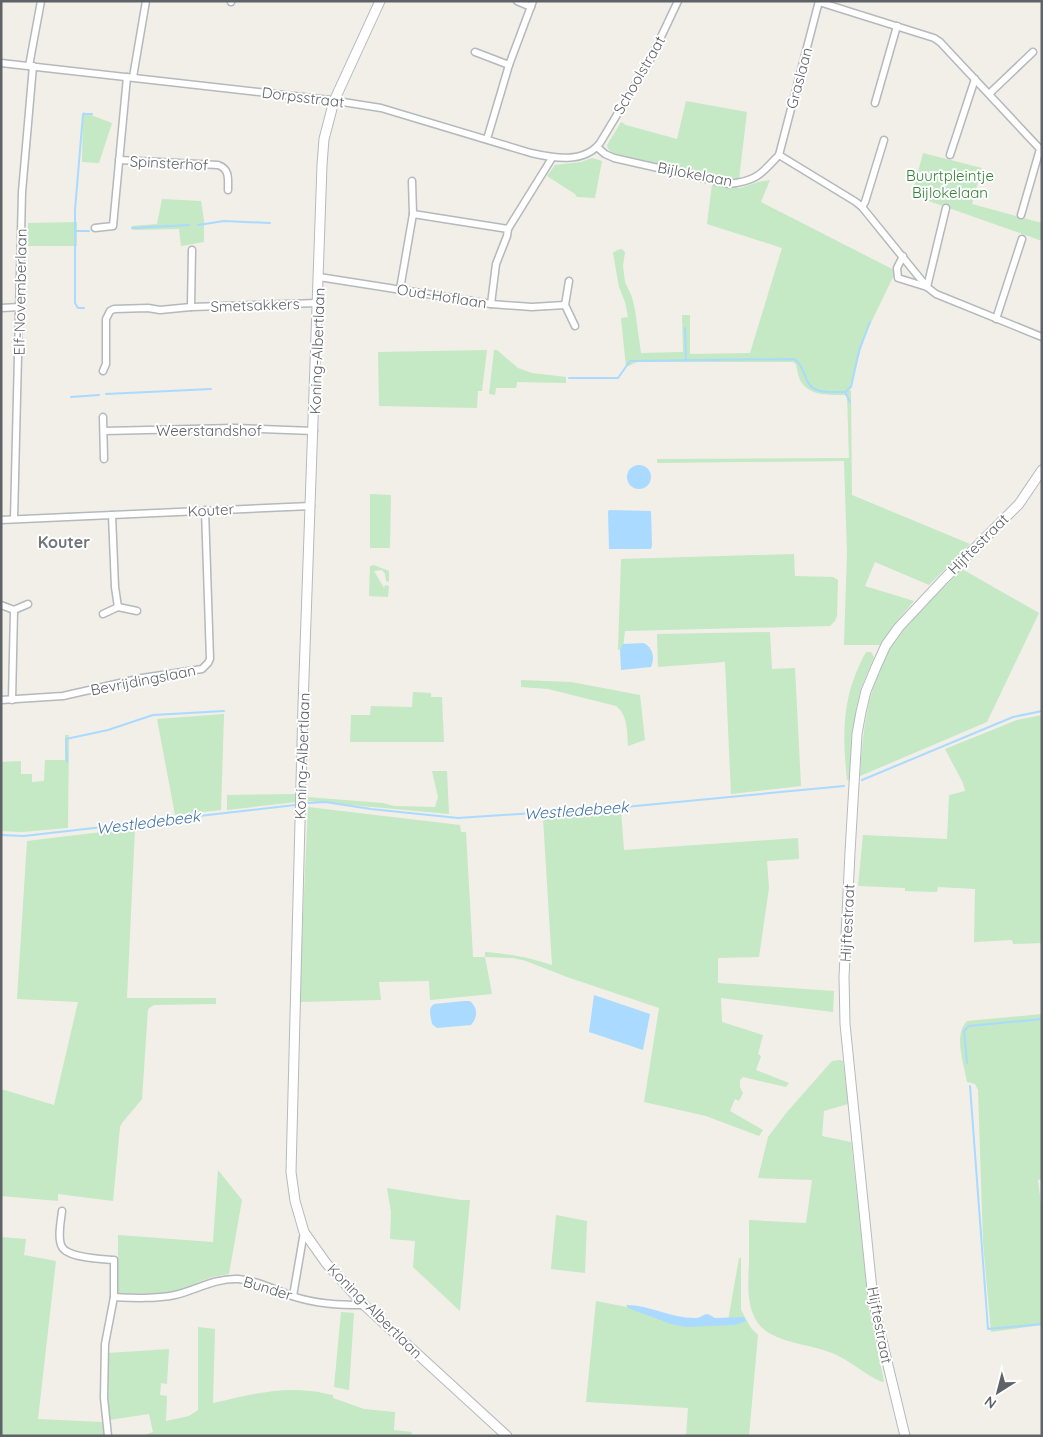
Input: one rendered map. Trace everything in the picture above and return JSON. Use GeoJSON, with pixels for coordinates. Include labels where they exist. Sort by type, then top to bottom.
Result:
{"type":"FeatureCollection","features":[{"type":"Feature","properties":{"kind":"street","name":"Elf-Novemberlaan"},"geometry":{"type":"LineString","coordinates":[[14,519],[22,192],[31,66],[41,1]]}},
{"type":"Feature","properties":{"kind":"street","name":"Spinsterhof"},"geometry":{"type":"LineString","coordinates":[[95,228],[113,226],[119,160],[130,77],[146,1]]}},
{"type":"Feature","properties":{"kind":"street","name":"Koning-Albertlaan"},"geometry":{"type":"LineString","coordinates":[[380,1],[334,101],[324,139],[303,715],[291,1172],[297,1208],[304,1232],[326,1263],[364,1305],[507,1436]]}},
{"type":"Feature","properties":{"kind":"street"},"geometry":{"type":"LineString","coordinates":[[487,139],[509,65],[532,4],[517,1]]}},
{"type":"Feature","properties":{"kind":"street","name":"Schoolstraat"},"geometry":{"type":"LineString","coordinates":[[597,147],[651,58],[678,1]]}},
{"type":"Feature","properties":{"kind":"street"},"geometry":{"type":"LineString","coordinates":[[819,2],[934,38],[940,42],[1041,149],[1022,215]]}},
{"type":"Feature","properties":{"kind":"street","name":"Graslaan"},"geometry":{"type":"LineString","coordinates":[[779,155],[819,2]]}},
{"type":"Feature","properties":{"kind":"street"},"geometry":{"type":"LineString","coordinates":[[875,103],[897,26]]}},
{"type":"Feature","properties":{"kind":"street"},"geometry":{"type":"LineString","coordinates":[[475,52],[509,65]]}},
{"type":"Feature","properties":{"kind":"street"},"geometry":{"type":"LineString","coordinates":[[989,94],[1033,52]]}},
{"type":"Feature","properties":{"kind":"street","name":"Dorpsstraat"},"geometry":{"type":"LineString","coordinates":[[1,62],[381,108],[552,158],[576,157],[587,154],[597,147]]}},
{"type":"Feature","properties":{"kind":"street"},"geometry":{"type":"LineString","coordinates":[[950,155],[975,79]]}},
{"type":"Feature","properties":{"kind":"street"},"geometry":{"type":"LineString","coordinates":[[862,207],[866,202],[884,140]]}},
{"type":"Feature","properties":{"kind":"street","name":"Bijlokelaan"},"geometry":{"type":"LineString","coordinates":[[597,147],[605,154],[614,158],[729,184],[745,182],[755,178],[764,172],[779,155]]}},
{"type":"Feature","properties":{"kind":"street"},"geometry":{"type":"LineString","coordinates":[[779,155],[862,207],[927,288]]}},
{"type":"Feature","properties":{"kind":"street"},"geometry":{"type":"LineString","coordinates":[[491,304],[496,264],[508,229],[552,158]]}},
{"type":"Feature","properties":{"kind":"street","name":"Spinsterhof"},"geometry":{"type":"LineString","coordinates":[[119,160],[222,166],[227,172],[228,190]]}},
{"type":"Feature","properties":{"kind":"street"},"geometry":{"type":"LineString","coordinates":[[400,289],[413,214],[412,181]]}},
{"type":"Feature","properties":{"kind":"street"},"geometry":{"type":"LineString","coordinates":[[927,288],[946,208]]}},
{"type":"Feature","properties":{"kind":"street"},"geometry":{"type":"LineString","coordinates":[[413,214],[508,229]]}},
{"type":"Feature","properties":{"kind":"street"},"geometry":{"type":"LineString","coordinates":[[996,319],[1022,239]]}},
{"type":"Feature","properties":{"kind":"street","name":"Smetsakkers"},"geometry":{"type":"LineString","coordinates":[[191,307],[192,250]]}},
{"type":"Feature","properties":{"kind":"street"},"geometry":{"type":"LineString","coordinates":[[903,256],[897,268],[898,278],[927,288],[936,294],[1042,338]]}},
{"type":"Feature","properties":{"kind":"street","name":"Oud-Hoflaan"},"geometry":{"type":"LineString","coordinates":[[319,277],[491,304],[532,307],[565,305]]}},
{"type":"Feature","properties":{"kind":"street"},"geometry":{"type":"LineString","coordinates":[[569,281],[565,305],[575,326]]}},
{"type":"Feature","properties":{"kind":"street","name":"Smetsakkers"},"geometry":{"type":"LineString","coordinates":[[103,371],[106,364],[106,319],[110,311],[114,309],[148,308],[160,310],[191,307],[318,303]]}},
{"type":"Feature","properties":{"kind":"street"},"geometry":{"type":"LineString","coordinates":[[1,308],[20,307]]}},
{"type":"Feature","properties":{"kind":"street"},"geometry":{"type":"LineString","coordinates":[[103,417],[104,459]]}},
{"type":"Feature","properties":{"kind":"street","name":"Weerstandshof"},"geometry":{"type":"LineString","coordinates":[[104,431],[234,428],[314,431]]}},
{"type":"Feature","properties":{"kind":"street","name":"Hijftestraat"},"geometry":{"type":"LineString","coordinates":[[905,1436],[878,1324],[872,1290],[844,1024],[844,977],[857,734],[866,691],[886,645],[899,627],[944,578],[1019,504],[1042,470]]}},
{"type":"Feature","properties":{"kind":"street","name":"Kouter"},"geometry":{"type":"LineString","coordinates":[[1,520],[311,506]]}},
{"type":"Feature","properties":{"kind":"street","name":"Bevrijdingslaan"},"geometry":{"type":"LineString","coordinates":[[1,700],[63,696],[205,666],[210,659],[205,510]]}},
{"type":"Feature","properties":{"kind":"street"},"geometry":{"type":"LineString","coordinates":[[112,515],[115,587],[118,607]]}},
{"type":"Feature","properties":{"kind":"street"},"geometry":{"type":"LineString","coordinates":[[1,605],[14,610],[28,604]]}},
{"type":"Feature","properties":{"kind":"street"},"geometry":{"type":"LineString","coordinates":[[103,614],[118,607],[137,611]]}},
{"type":"Feature","properties":{"kind":"street"},"geometry":{"type":"LineString","coordinates":[[12,700],[14,610]]}},
{"type":"Feature","properties":{"kind":"street"},"geometry":{"type":"LineString","coordinates":[[62,1211],[60,1240],[62,1248],[70,1254],[114,1260],[114,1297],[105,1344],[104,1398],[108,1436]]}},
{"type":"Feature","properties":{"kind":"street"},"geometry":{"type":"LineString","coordinates":[[293,1296],[304,1232]]}},
{"type":"Feature","properties":{"kind":"street","name":"Bunder"},"geometry":{"type":"LineString","coordinates":[[114,1297],[158,1298],[176,1295],[212,1282],[240,1279],[327,1305],[364,1305]]}},
{"type":"Feature","properties":{"kind":"green space"},"geometry":{"type":"Polygon","coordinates":[[[686,101],[747,112],[739,179],[727,179],[613,153],[608,149],[607,145],[621,122],[677,139],[686,101]]]}},
{"type":"Feature","properties":{"kind":"green space"},"geometry":{"type":"Polygon","coordinates":[[[83,112],[112,123],[99,163],[82,162],[83,112]]]}},
{"type":"Feature","properties":{"kind":"green space","name":"Buurtpleintje Bijlokelaan"},"geometry":{"type":"Polygon","coordinates":[[[923,153],[982,168],[972,204],[1042,223],[1042,241],[912,195],[923,153]]]}},
{"type":"Feature","properties":{"kind":"green space"},"geometry":{"type":"Polygon","coordinates":[[[592,158],[602,161],[595,198],[577,197],[547,176],[555,165],[581,162],[592,158]]]}},
{"type":"Feature","properties":{"kind":"green space"},"geometry":{"type":"Polygon","coordinates":[[[770,180],[761,202],[896,271],[865,335],[849,390],[851,391],[852,495],[970,544],[929,585],[875,562],[865,586],[914,601],[897,621],[881,645],[844,645],[847,553],[844,461],[657,463],[657,459],[849,458],[847,395],[821,394],[809,390],[800,380],[796,364],[793,362],[637,362],[626,367],[621,318],[628,317],[619,287],[613,253],[622,249],[625,252],[623,266],[625,282],[632,297],[635,310],[641,353],[683,352],[682,315],[690,315],[690,354],[750,353],[782,248],[707,224],[712,184],[740,188],[770,180]]]}},
{"type":"Feature","properties":{"kind":"green space"},"geometry":{"type":"Polygon","coordinates":[[[162,199],[201,201],[204,220],[204,242],[181,246],[179,229],[132,230],[132,226],[157,224],[162,199]]]}},
{"type":"Feature","properties":{"kind":"green space"},"geometry":{"type":"Polygon","coordinates":[[[77,222],[77,246],[28,246],[28,223],[77,222]]]}},
{"type":"Feature","properties":{"kind":"green space"},"geometry":{"type":"Polygon","coordinates":[[[487,350],[482,391],[478,391],[477,408],[379,406],[378,352],[487,350]]]}},
{"type":"Feature","properties":{"kind":"green space"},"geometry":{"type":"Polygon","coordinates":[[[494,350],[497,350],[518,368],[532,373],[566,377],[566,383],[517,382],[516,388],[496,388],[495,395],[489,394],[494,350]]]}},
{"type":"Feature","properties":{"kind":"green space"},"geometry":{"type":"Polygon","coordinates":[[[370,494],[391,495],[390,548],[370,548],[370,494]]]}},
{"type":"Feature","properties":{"kind":"green space"},"geometry":{"type":"Polygon","coordinates":[[[794,554],[795,576],[833,577],[838,580],[837,616],[830,626],[625,631],[623,649],[618,650],[621,559],[794,554]]]}},
{"type":"Feature","properties":{"kind":"green space"},"geometry":{"type":"Polygon","coordinates":[[[374,565],[389,571],[389,582],[386,581],[382,570],[374,571],[384,588],[385,585],[389,586],[388,597],[369,596],[370,566],[374,565]]]}},
{"type":"Feature","properties":{"kind":"green space"},"geometry":{"type":"Polygon","coordinates":[[[962,569],[1039,613],[987,722],[860,776],[863,738],[870,701],[875,683],[890,648],[923,607],[962,569]]]}},
{"type":"Feature","properties":{"kind":"green space"},"geometry":{"type":"Polygon","coordinates":[[[770,632],[772,669],[795,668],[801,786],[731,794],[725,662],[658,667],[657,634],[770,632]]]}},
{"type":"Feature","properties":{"kind":"green space"},"geometry":{"type":"Polygon","coordinates":[[[866,652],[871,652],[874,657],[861,688],[856,709],[850,781],[847,780],[844,730],[852,683],[866,652]]]}},
{"type":"Feature","properties":{"kind":"green space"},"geometry":{"type":"Polygon","coordinates":[[[521,680],[571,682],[640,695],[645,740],[628,746],[625,719],[616,706],[548,689],[521,687],[521,680]]]}},
{"type":"Feature","properties":{"kind":"green space"},"geometry":{"type":"Polygon","coordinates":[[[413,692],[431,693],[431,697],[442,697],[444,742],[350,742],[351,715],[370,715],[371,706],[412,707],[413,692]]]}},
{"type":"Feature","properties":{"kind":"green space"},"geometry":{"type":"Polygon","coordinates":[[[224,714],[221,810],[175,815],[157,719],[224,714]]]}},
{"type":"Feature","properties":{"kind":"green space"},"geometry":{"type":"Polygon","coordinates":[[[1042,715],[1042,943],[1013,944],[1012,940],[974,942],[975,889],[938,887],[937,892],[905,891],[905,888],[858,886],[863,835],[947,839],[949,795],[965,791],[963,783],[945,749],[1017,720],[1042,715]]]}},
{"type":"Feature","properties":{"kind":"green space"},"geometry":{"type":"Polygon","coordinates":[[[65,735],[69,735],[68,828],[22,832],[1,831],[1,762],[21,761],[21,774],[32,774],[32,782],[44,781],[45,760],[65,760],[65,735]]]}},
{"type":"Feature","properties":{"kind":"green space"},"geometry":{"type":"Polygon","coordinates":[[[432,771],[447,771],[449,814],[307,801],[307,797],[383,803],[394,806],[435,807],[438,797],[432,771]]]}},
{"type":"Feature","properties":{"kind":"green space"},"geometry":{"type":"Polygon","coordinates":[[[297,794],[296,802],[227,810],[227,795],[297,794]]]}},
{"type":"Feature","properties":{"kind":"green space"},"geometry":{"type":"Polygon","coordinates":[[[308,807],[460,825],[461,832],[466,832],[473,957],[485,957],[492,994],[430,1000],[429,981],[379,982],[381,1000],[299,1002],[308,807]]]}},
{"type":"Feature","properties":{"kind":"green space"},"geometry":{"type":"Polygon","coordinates":[[[621,811],[624,850],[798,838],[799,859],[767,861],[769,888],[759,957],[718,958],[718,983],[834,991],[833,1012],[721,998],[722,1022],[763,1035],[758,1054],[761,1056],[756,1070],[789,1083],[786,1087],[743,1077],[740,1080],[740,1087],[743,1093],[739,1101],[735,1099],[730,1111],[763,1130],[759,1136],[706,1116],[644,1102],[659,1008],[526,961],[513,958],[485,957],[485,952],[503,954],[552,965],[543,818],[621,811]]]}},
{"type":"Feature","properties":{"kind":"green space"},"geometry":{"type":"Polygon","coordinates":[[[135,828],[127,998],[216,998],[216,1004],[154,1005],[148,1009],[142,1099],[120,1127],[113,1201],[58,1194],[58,1201],[1,1196],[1,1089],[54,1105],[78,1002],[17,999],[27,841],[135,828]]]}},
{"type":"Feature","properties":{"kind":"green space"},"geometry":{"type":"Polygon","coordinates":[[[1042,1014],[1042,1179],[1038,1180],[1042,1213],[1042,1325],[991,1332],[983,1242],[978,1090],[975,1084],[967,1082],[960,1042],[961,1034],[967,1021],[1042,1014]]]}},
{"type":"Feature","properties":{"kind":"green space"},"geometry":{"type":"Polygon","coordinates":[[[832,1061],[843,1061],[848,1104],[824,1111],[822,1136],[851,1142],[869,1309],[884,1381],[882,1382],[832,1353],[784,1340],[769,1333],[761,1327],[756,1319],[750,1301],[748,1282],[749,1220],[806,1223],[812,1180],[758,1178],[768,1137],[787,1112],[832,1061]]]}},
{"type":"Feature","properties":{"kind":"green space"},"geometry":{"type":"Polygon","coordinates":[[[218,1170],[242,1200],[229,1274],[212,1277],[170,1293],[118,1294],[118,1235],[213,1242],[218,1170]]]}},
{"type":"Feature","properties":{"kind":"green space"},"geometry":{"type":"Polygon","coordinates":[[[387,1188],[470,1200],[460,1311],[413,1267],[415,1241],[390,1239],[391,1212],[387,1188]]]}},
{"type":"Feature","properties":{"kind":"green space"},"geometry":{"type":"Polygon","coordinates":[[[556,1215],[587,1221],[585,1273],[551,1269],[556,1215]]]}},
{"type":"Feature","properties":{"kind":"green space"},"geometry":{"type":"Polygon","coordinates":[[[1,1237],[26,1239],[24,1255],[56,1261],[38,1419],[102,1422],[104,1436],[1,1436],[1,1237]]]}},
{"type":"Feature","properties":{"kind":"green space"},"geometry":{"type":"Polygon","coordinates":[[[739,1258],[741,1258],[741,1310],[751,1328],[758,1335],[749,1436],[686,1436],[688,1408],[586,1402],[596,1301],[683,1318],[728,1321],[739,1258]]]}},
{"type":"Feature","properties":{"kind":"green space"},"geometry":{"type":"Polygon","coordinates":[[[341,1312],[354,1313],[349,1390],[334,1387],[341,1312]]]}},
{"type":"Feature","properties":{"kind":"green space"},"geometry":{"type":"Polygon","coordinates":[[[198,1327],[215,1329],[213,1403],[273,1391],[316,1391],[333,1395],[333,1398],[364,1409],[395,1412],[394,1430],[412,1432],[411,1436],[142,1436],[153,1432],[149,1414],[109,1420],[108,1353],[169,1349],[167,1384],[161,1383],[160,1395],[167,1396],[166,1421],[189,1416],[198,1410],[198,1327]]]}},
{"type":"Feature","properties":{"kind":"water"},"geometry":{"type":"Polygon","coordinates":[[[639,465],[644,466],[650,472],[650,482],[644,488],[639,489],[634,488],[628,482],[627,477],[628,472],[634,466],[639,465]]]}},
{"type":"Feature","properties":{"kind":"water"},"geometry":{"type":"Polygon","coordinates":[[[608,511],[651,511],[651,549],[609,549],[608,511]]]}},
{"type":"Feature","properties":{"kind":"water"},"geometry":{"type":"Polygon","coordinates":[[[644,643],[652,654],[651,667],[621,670],[620,650],[623,644],[644,643]]]}},
{"type":"Feature","properties":{"kind":"water"},"geometry":{"type":"Polygon","coordinates":[[[594,995],[650,1014],[643,1050],[589,1032],[594,995]]]}},
{"type":"Feature","properties":{"kind":"water"},"geometry":{"type":"Polygon","coordinates":[[[470,1001],[476,1010],[476,1016],[471,1025],[437,1028],[432,1024],[430,1011],[434,1004],[470,1001]]]}},
{"type":"Feature","properties":{"kind":"water"},"geometry":{"type":"Polygon","coordinates":[[[626,1305],[644,1307],[688,1318],[697,1318],[708,1314],[715,1318],[744,1317],[746,1321],[735,1325],[686,1327],[671,1324],[628,1308],[626,1305]]]}},
{"type":"Feature","properties":{"kind":"waterway"},"geometry":{"type":"LineString","coordinates":[[84,308],[78,308],[75,303],[75,210],[83,114],[92,114]]}},
{"type":"Feature","properties":{"kind":"waterway"},"geometry":{"type":"LineString","coordinates":[[198,225],[224,221],[270,223]]}},
{"type":"Feature","properties":{"kind":"waterway"},"geometry":{"type":"LineString","coordinates":[[132,228],[189,225]]}},
{"type":"Feature","properties":{"kind":"waterway"},"geometry":{"type":"LineString","coordinates":[[76,231],[89,231]]}},
{"type":"Feature","properties":{"kind":"waterway"},"geometry":{"type":"LineString","coordinates":[[569,378],[618,378],[630,361],[794,359],[798,362],[809,385],[813,388],[823,392],[845,392],[851,387],[859,351],[870,322]]}},
{"type":"Feature","properties":{"kind":"waterway"},"geometry":{"type":"LineString","coordinates":[[685,328],[686,360]]}},
{"type":"Feature","properties":{"kind":"waterway"},"geometry":{"type":"LineString","coordinates":[[106,394],[211,389]]}},
{"type":"Feature","properties":{"kind":"waterway"},"geometry":{"type":"LineString","coordinates":[[845,392],[850,402]]}},
{"type":"Feature","properties":{"kind":"waterway"},"geometry":{"type":"LineString","coordinates":[[71,397],[99,395]]}},
{"type":"Feature","properties":{"kind":"waterway"},"geometry":{"type":"LineString","coordinates":[[67,762],[66,739],[108,730],[153,715],[224,711]]}},
{"type":"Feature","properties":{"kind":"waterway","name":"Westledebeek"},"geometry":{"type":"LineString","coordinates":[[862,780],[1013,717],[1042,711]]}},
{"type":"Feature","properties":{"kind":"waterway","name":"Westledebeek"},"geometry":{"type":"LineString","coordinates":[[308,803],[325,802],[458,818],[625,807],[844,786]]}},
{"type":"Feature","properties":{"kind":"waterway","name":"Westledebeek"},"geometry":{"type":"LineString","coordinates":[[1,835],[24,836],[295,805]]}},
{"type":"Feature","properties":{"kind":"waterway"},"geometry":{"type":"LineString","coordinates":[[967,1063],[964,1031],[969,1026],[1042,1019]]}},
{"type":"Feature","properties":{"kind":"waterway"},"geometry":{"type":"LineString","coordinates":[[970,1086],[988,1329],[1042,1324]]}},
{"type":"Feature","properties":{"kind":"district","name":"Kouter"},"geometry":{"type":"Point","coordinates":[64,542]}}]}
